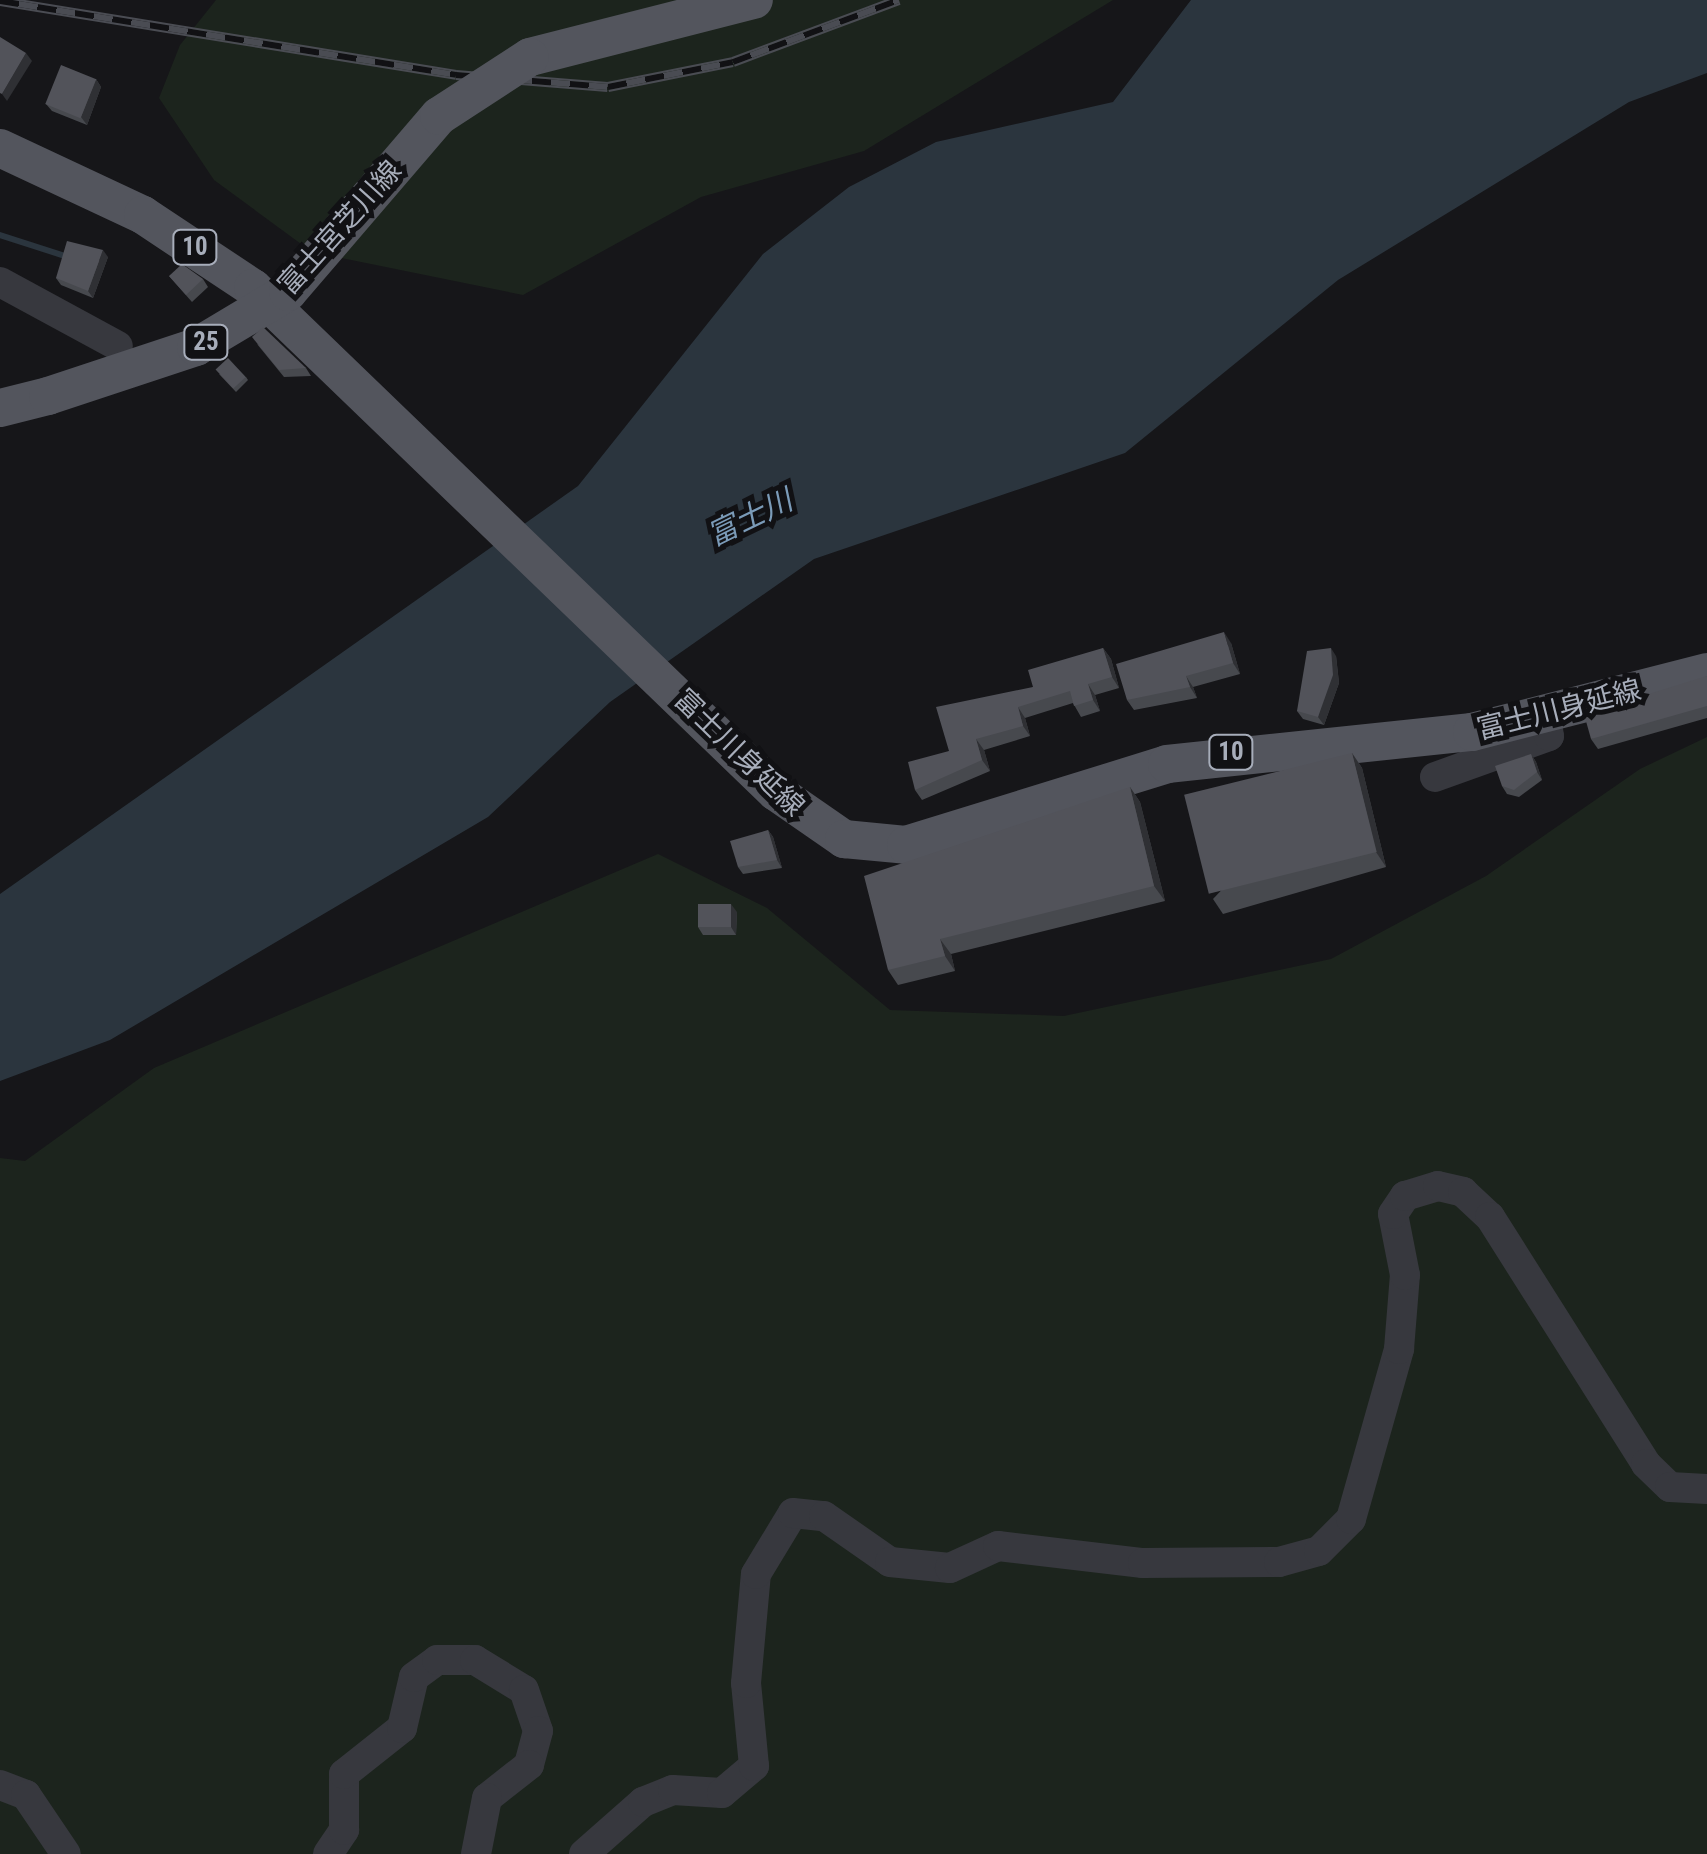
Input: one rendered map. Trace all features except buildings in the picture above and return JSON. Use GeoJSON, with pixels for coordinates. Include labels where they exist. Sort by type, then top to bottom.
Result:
{"type":"FeatureCollection","features":[{"type":"Feature","properties":{"kind":"main road","name":"富士宮芝川線"},"geometry":{"type":"LineString","coordinates":[[0,408],[196,347],[273,303],[440,116],[530,57],[659,11],[754,0]]}},
{"type":"Feature","properties":{"kind":"main road","name":"富士川身延線"},"geometry":{"type":"LineString","coordinates":[[0,148],[213,258],[362,387],[776,792],[844,838],[906,845],[1167,764],[1546,716],[1707,672]]}},
{"type":"Feature","properties":{"kind":"street"},"geometry":{"type":"LineString","coordinates":[[0,282],[118,346]]}},
{"type":"Feature","properties":{"kind":"street"},"geometry":{"type":"LineString","coordinates":[[1435,777],[1549,736],[1546,716]]}},
{"type":"Feature","properties":{"kind":"street"},"geometry":{"type":"LineString","coordinates":[[584,1854],[643,1802],[673,1790],[722,1793],[754,1766],[746,1683],[756,1574],[793,1512],[824,1516],[890,1562],[950,1568],[998,1546],[1144,1563],[1279,1562],[1318,1552],[1351,1519],[1400,1349],[1405,1276],[1393,1214],[1405,1196],[1438,1186],[1463,1192],[1490,1217],[1646,1464],[1670,1488],[1707,1489]]}},
{"type":"Feature","properties":{"kind":"street"},"geometry":{"type":"LineString","coordinates":[[328,1854],[344,1830],[344,1774],[402,1728],[414,1678],[437,1660],[475,1660],[524,1690],[538,1731],[529,1765],[487,1798],[476,1854]]}},
{"type":"Feature","properties":{"kind":"street"},"geometry":{"type":"LineString","coordinates":[[0,1785],[26,1795],[66,1854]]}},
{"type":"Feature","properties":{"kind":"shaded area"},"geometry":{"type":"Polygon","coordinates":[[[216,0],[1113,0],[864,151],[701,197],[523,295],[312,252],[214,180],[159,98],[180,45],[216,0]]]}},
{"type":"Feature","properties":{"kind":"shaded area"},"geometry":{"type":"Polygon","coordinates":[[[1707,737],[1707,1854],[0,1854],[0,1158],[25,1161],[154,1068],[658,854],[767,908],[890,1010],[1064,1016],[1331,959],[1486,876],[1640,769],[1707,737]]]}},
{"type":"Feature","properties":{"kind":"water","name":"富士川"},"geometry":{"type":"Polygon","coordinates":[[[1191,0],[1707,0],[1707,73],[1629,102],[1338,280],[1125,453],[814,559],[610,702],[488,817],[110,1040],[0,1081],[0,894],[578,486],[763,254],[849,187],[936,142],[1113,102],[1191,0]]]}},
{"type":"Feature","properties":{"kind":"waterway"},"geometry":{"type":"LineString","coordinates":[[0,235],[68,257]]}},
{"type":"Feature","properties":{"kind":"railway"},"geometry":{"type":"LineString","coordinates":[[0,1],[456,75],[608,87],[733,62],[899,0]]}}]}
